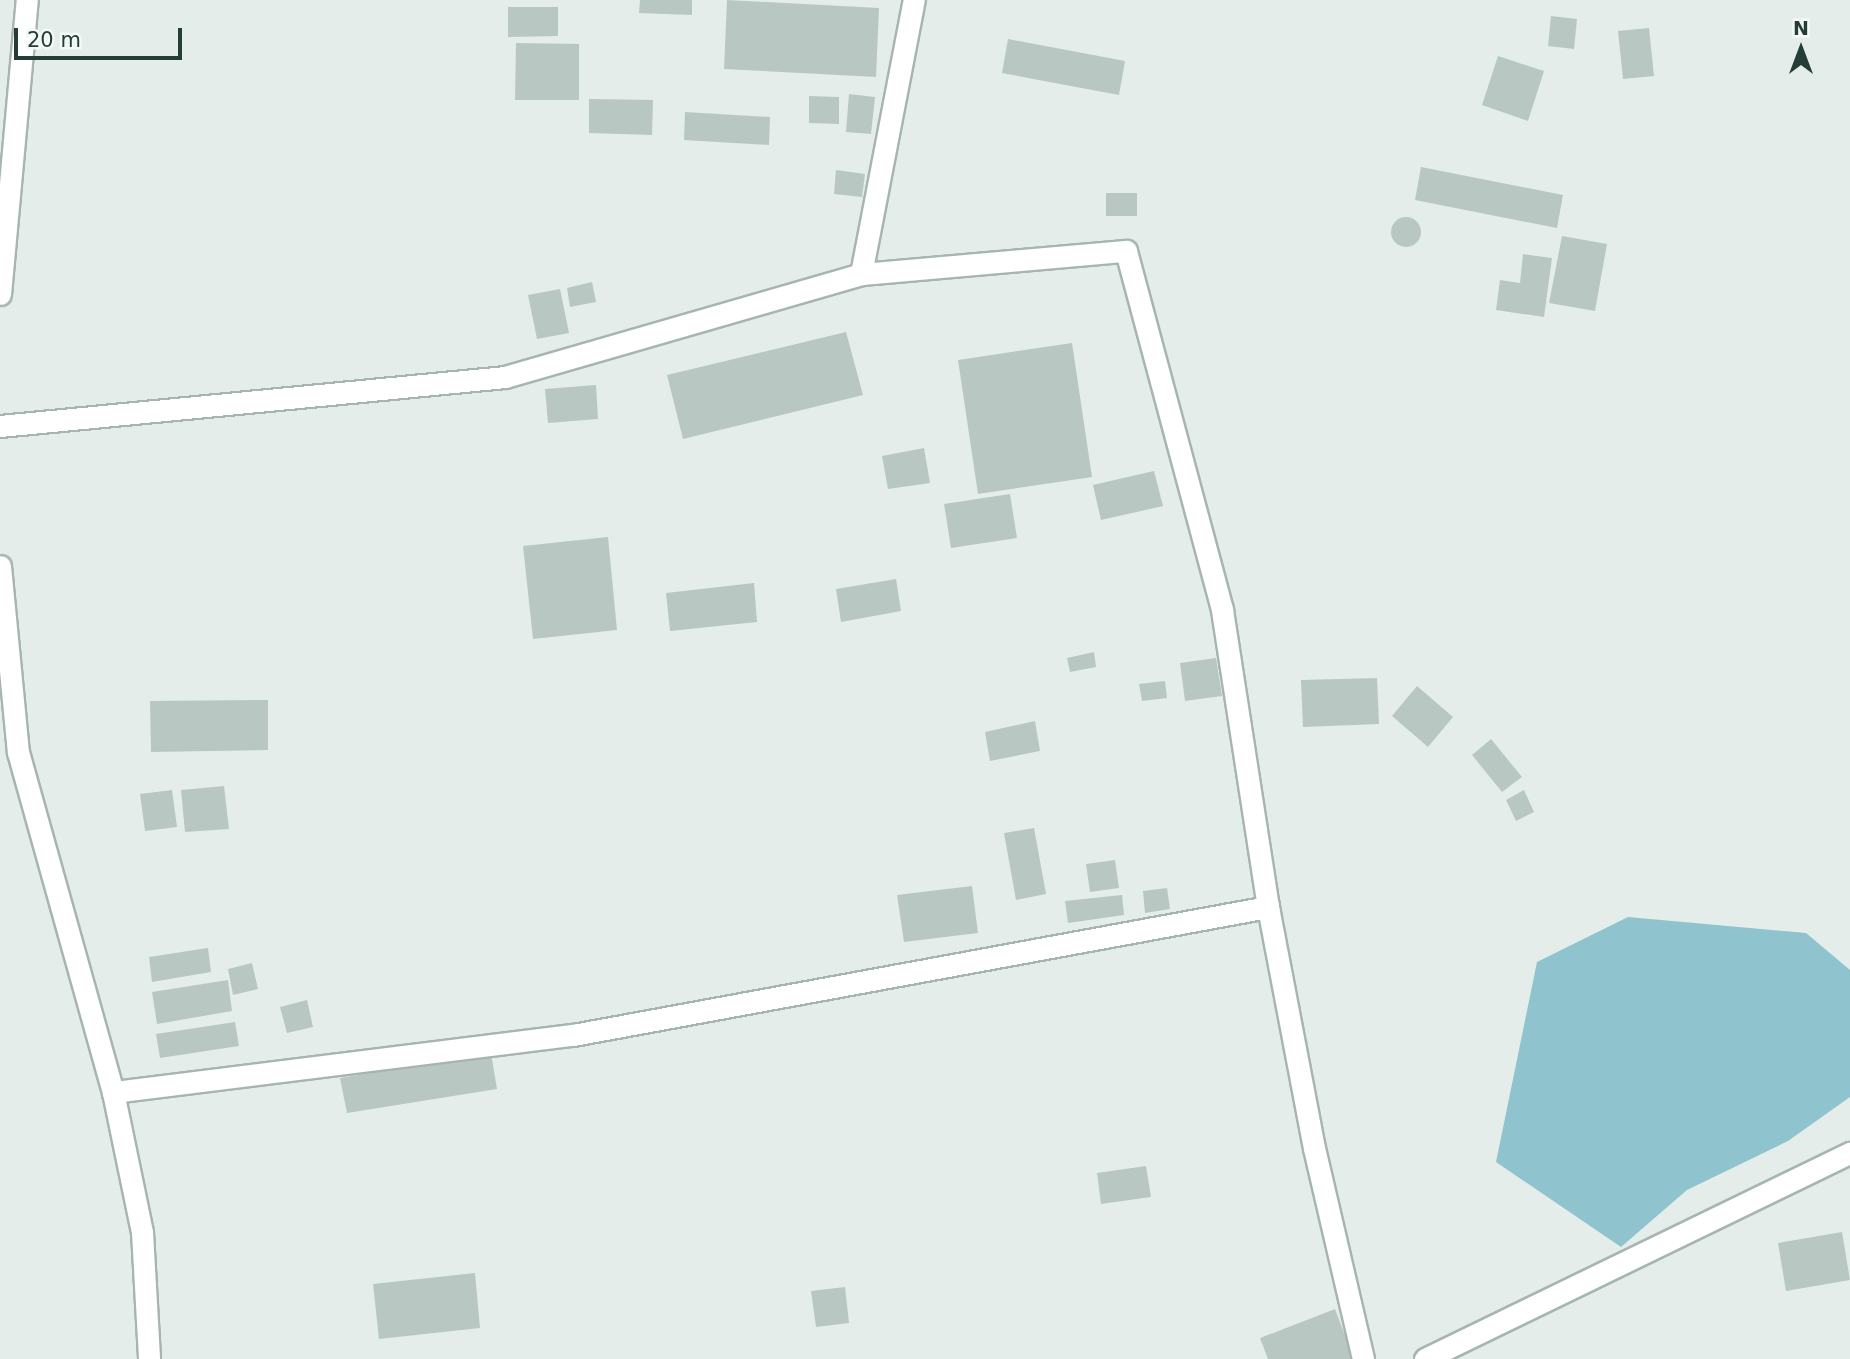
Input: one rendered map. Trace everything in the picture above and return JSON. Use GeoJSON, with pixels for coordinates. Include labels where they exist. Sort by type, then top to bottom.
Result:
{"type":"FeatureCollection","features":[{"type":"Feature","properties":{"kind":"street"},"geometry":{"type":"LineString","coordinates":[[0,294],[27,0]]}},
{"type":"Feature","properties":{"kind":"street"},"geometry":{"type":"LineString","coordinates":[[861,274],[914,0]]}},
{"type":"Feature","properties":{"kind":"street"},"geometry":{"type":"LineString","coordinates":[[0,426],[505,377],[861,274],[1126,251],[1222,610],[1268,907],[1314,1148],[1363,1359]]}},
{"type":"Feature","properties":{"kind":"street"},"geometry":{"type":"LineString","coordinates":[[0,566],[18,752],[113,1092],[142,1232],[149,1359]]}},
{"type":"Feature","properties":{"kind":"street"},"geometry":{"type":"LineString","coordinates":[[113,1092],[573,1035],[1268,907]]}},
{"type":"Feature","properties":{"kind":"street"},"geometry":{"type":"LineString","coordinates":[[1425,1359],[1850,1153]]}},
{"type":"Feature","properties":{"kind":"water"},"geometry":{"type":"Polygon","coordinates":[[[1628,917],[1806,933],[1850,970],[1850,1097],[1788,1141],[1687,1190],[1621,1247],[1496,1162],[1537,962],[1628,917]]]}},
{"type":"Feature","properties":{"kind":"building"},"geometry":{"type":"Polygon","coordinates":[[[640,0],[692,0],[692,15],[639,13],[640,0]]]}},
{"type":"Feature","properties":{"kind":"building"},"geometry":{"type":"Polygon","coordinates":[[[727,0],[879,8],[876,77],[724,69],[727,0]]]}},
{"type":"Feature","properties":{"kind":"building"},"geometry":{"type":"Polygon","coordinates":[[[508,7],[558,7],[558,36],[508,37],[508,7]]]}},
{"type":"Feature","properties":{"kind":"building"},"geometry":{"type":"Polygon","coordinates":[[[1551,16],[1577,19],[1574,49],[1548,46],[1551,16]]]}},
{"type":"Feature","properties":{"kind":"building"},"geometry":{"type":"Polygon","coordinates":[[[1649,28],[1654,76],[1623,79],[1618,31],[1649,28]]]}},
{"type":"Feature","properties":{"kind":"building"},"geometry":{"type":"Polygon","coordinates":[[[1008,39],[1125,61],[1119,95],[1002,73],[1008,39]]]}},
{"type":"Feature","properties":{"kind":"building"},"geometry":{"type":"Polygon","coordinates":[[[516,43],[579,44],[579,100],[515,100],[516,43]]]}},
{"type":"Feature","properties":{"kind":"building"},"geometry":{"type":"Polygon","coordinates":[[[1498,56],[1544,71],[1528,121],[1482,105],[1498,56]]]}},
{"type":"Feature","properties":{"kind":"building"},"geometry":{"type":"Polygon","coordinates":[[[849,94],[875,97],[871,134],[846,132],[849,94]]]}},
{"type":"Feature","properties":{"kind":"building"},"geometry":{"type":"Polygon","coordinates":[[[809,96],[839,97],[839,124],[809,123],[809,96]]]}},
{"type":"Feature","properties":{"kind":"building"},"geometry":{"type":"Polygon","coordinates":[[[589,99],[653,100],[652,135],[589,133],[589,99]]]}},
{"type":"Feature","properties":{"kind":"building"},"geometry":{"type":"Polygon","coordinates":[[[685,112],[770,117],[769,145],[684,140],[685,112]]]}},
{"type":"Feature","properties":{"kind":"building"},"geometry":{"type":"Polygon","coordinates":[[[1421,167],[1563,195],[1557,228],[1415,200],[1421,167]]]}},
{"type":"Feature","properties":{"kind":"building"},"geometry":{"type":"Polygon","coordinates":[[[836,170],[865,174],[862,197],[834,194],[836,170]]]}},
{"type":"Feature","properties":{"kind":"building"},"geometry":{"type":"Polygon","coordinates":[[[1106,193],[1137,193],[1137,216],[1106,216],[1106,193]]]}},
{"type":"Feature","properties":{"kind":"building"},"geometry":{"type":"Polygon","coordinates":[[[1406,217],[1417,221],[1421,232],[1417,243],[1406,247],[1395,243],[1391,232],[1395,221],[1406,217]]]}},
{"type":"Feature","properties":{"kind":"building"},"geometry":{"type":"Polygon","coordinates":[[[1562,236],[1607,244],[1595,311],[1549,303],[1562,236]]]}},
{"type":"Feature","properties":{"kind":"building"},"geometry":{"type":"Polygon","coordinates":[[[1523,254],[1552,258],[1544,317],[1496,310],[1500,280],[1520,283],[1523,254]]]}},
{"type":"Feature","properties":{"kind":"building"},"geometry":{"type":"Polygon","coordinates":[[[592,282],[596,302],[570,307],[567,288],[592,282]]]}},
{"type":"Feature","properties":{"kind":"building"},"geometry":{"type":"Polygon","coordinates":[[[560,289],[569,333],[537,339],[528,295],[560,289]]]}},
{"type":"Feature","properties":{"kind":"building"},"geometry":{"type":"Polygon","coordinates":[[[846,332],[863,395],[683,439],[667,375],[846,332]]]}},
{"type":"Feature","properties":{"kind":"building"},"geometry":{"type":"Polygon","coordinates":[[[1072,343],[1092,477],[978,494],[958,360],[1072,343]]]}},
{"type":"Feature","properties":{"kind":"building"},"geometry":{"type":"Polygon","coordinates":[[[596,385],[598,419],[548,423],[545,389],[596,385]]]}},
{"type":"Feature","properties":{"kind":"building"},"geometry":{"type":"Polygon","coordinates":[[[924,448],[930,483],[888,489],[882,456],[924,448]]]}},
{"type":"Feature","properties":{"kind":"building"},"geometry":{"type":"Polygon","coordinates":[[[1154,471],[1163,506],[1101,520],[1093,485],[1154,471]]]}},
{"type":"Feature","properties":{"kind":"building"},"geometry":{"type":"Polygon","coordinates":[[[1010,494],[1017,538],[951,548],[944,504],[1010,494]]]}},
{"type":"Feature","properties":{"kind":"building"},"geometry":{"type":"Polygon","coordinates":[[[608,537],[617,630],[533,639],[523,546],[608,537]]]}},
{"type":"Feature","properties":{"kind":"building"},"geometry":{"type":"Polygon","coordinates":[[[896,579],[901,611],[841,622],[836,589],[896,579]]]}},
{"type":"Feature","properties":{"kind":"building"},"geometry":{"type":"Polygon","coordinates":[[[754,583],[757,622],[670,631],[666,593],[754,583]]]}},
{"type":"Feature","properties":{"kind":"building"},"geometry":{"type":"Polygon","coordinates":[[[1094,652],[1096,667],[1070,672],[1067,658],[1094,652]]]}},
{"type":"Feature","properties":{"kind":"building"},"geometry":{"type":"Polygon","coordinates":[[[1216,658],[1222,696],[1185,701],[1180,663],[1216,658]]]}},
{"type":"Feature","properties":{"kind":"building"},"geometry":{"type":"Polygon","coordinates":[[[1377,678],[1379,724],[1303,727],[1301,680],[1377,678]]]}},
{"type":"Feature","properties":{"kind":"building"},"geometry":{"type":"Polygon","coordinates":[[[1165,681],[1167,698],[1142,701],[1139,684],[1165,681]]]}},
{"type":"Feature","properties":{"kind":"building"},"geometry":{"type":"Polygon","coordinates":[[[1417,686],[1453,717],[1428,747],[1392,716],[1417,686]]]}},
{"type":"Feature","properties":{"kind":"building"},"geometry":{"type":"Polygon","coordinates":[[[268,700],[268,750],[151,752],[150,701],[268,700]]]}},
{"type":"Feature","properties":{"kind":"building"},"geometry":{"type":"Polygon","coordinates":[[[1035,721],[1040,751],[990,761],[985,732],[1035,721]]]}},
{"type":"Feature","properties":{"kind":"building"},"geometry":{"type":"Polygon","coordinates":[[[1491,739],[1522,777],[1502,792],[1472,755],[1491,739]]]}},
{"type":"Feature","properties":{"kind":"building"},"geometry":{"type":"Polygon","coordinates":[[[224,786],[229,829],[185,832],[181,790],[224,786]]]}},
{"type":"Feature","properties":{"kind":"building"},"geometry":{"type":"Polygon","coordinates":[[[172,790],[177,827],[145,831],[140,794],[172,790]]]}},
{"type":"Feature","properties":{"kind":"building"},"geometry":{"type":"Polygon","coordinates":[[[1524,790],[1534,812],[1516,821],[1506,800],[1524,790]]]}},
{"type":"Feature","properties":{"kind":"building"},"geometry":{"type":"Polygon","coordinates":[[[1034,828],[1046,894],[1016,900],[1004,833],[1034,828]]]}},
{"type":"Feature","properties":{"kind":"building"},"geometry":{"type":"Polygon","coordinates":[[[1115,860],[1119,888],[1090,892],[1086,864],[1115,860]]]}},
{"type":"Feature","properties":{"kind":"building"},"geometry":{"type":"Polygon","coordinates":[[[972,886],[978,933],[904,942],[897,895],[972,886]]]}},
{"type":"Feature","properties":{"kind":"building"},"geometry":{"type":"Polygon","coordinates":[[[1167,888],[1170,909],[1145,913],[1143,891],[1167,888]]]}},
{"type":"Feature","properties":{"kind":"building"},"geometry":{"type":"Polygon","coordinates":[[[1122,895],[1124,915],[1068,923],[1065,901],[1122,895]]]}},
{"type":"Feature","properties":{"kind":"building"},"geometry":{"type":"Polygon","coordinates":[[[208,948],[211,972],[152,982],[149,957],[208,948]]]}},
{"type":"Feature","properties":{"kind":"building"},"geometry":{"type":"Polygon","coordinates":[[[252,963],[258,989],[233,995],[228,969],[252,963]]]}},
{"type":"Feature","properties":{"kind":"building"},"geometry":{"type":"Polygon","coordinates":[[[228,980],[232,1011],[157,1024],[152,992],[228,980]]]}},
{"type":"Feature","properties":{"kind":"building"},"geometry":{"type":"Polygon","coordinates":[[[307,1000],[313,1027],[287,1033],[280,1007],[307,1000]]]}},
{"type":"Feature","properties":{"kind":"building"},"geometry":{"type":"Polygon","coordinates":[[[235,1022],[239,1046],[160,1058],[156,1034],[235,1022]]]}},
{"type":"Feature","properties":{"kind":"building"},"geometry":{"type":"Polygon","coordinates":[[[491,1053],[497,1089],[347,1113],[340,1078],[491,1053]]]}},
{"type":"Feature","properties":{"kind":"building"},"geometry":{"type":"Polygon","coordinates":[[[1146,1166],[1151,1197],[1101,1204],[1097,1173],[1146,1166]]]}},
{"type":"Feature","properties":{"kind":"building"},"geometry":{"type":"Polygon","coordinates":[[[1842,1232],[1850,1280],[1786,1291],[1778,1243],[1842,1232]]]}},
{"type":"Feature","properties":{"kind":"building"},"geometry":{"type":"Polygon","coordinates":[[[475,1273],[480,1328],[379,1339],[373,1284],[475,1273]]]}},
{"type":"Feature","properties":{"kind":"building"},"geometry":{"type":"Polygon","coordinates":[[[845,1287],[849,1323],[816,1327],[811,1291],[845,1287]]]}},
{"type":"Feature","properties":{"kind":"building"},"geometry":{"type":"Polygon","coordinates":[[[1335,1309],[1354,1359],[1268,1359],[1260,1338],[1335,1309]]]}}]}
